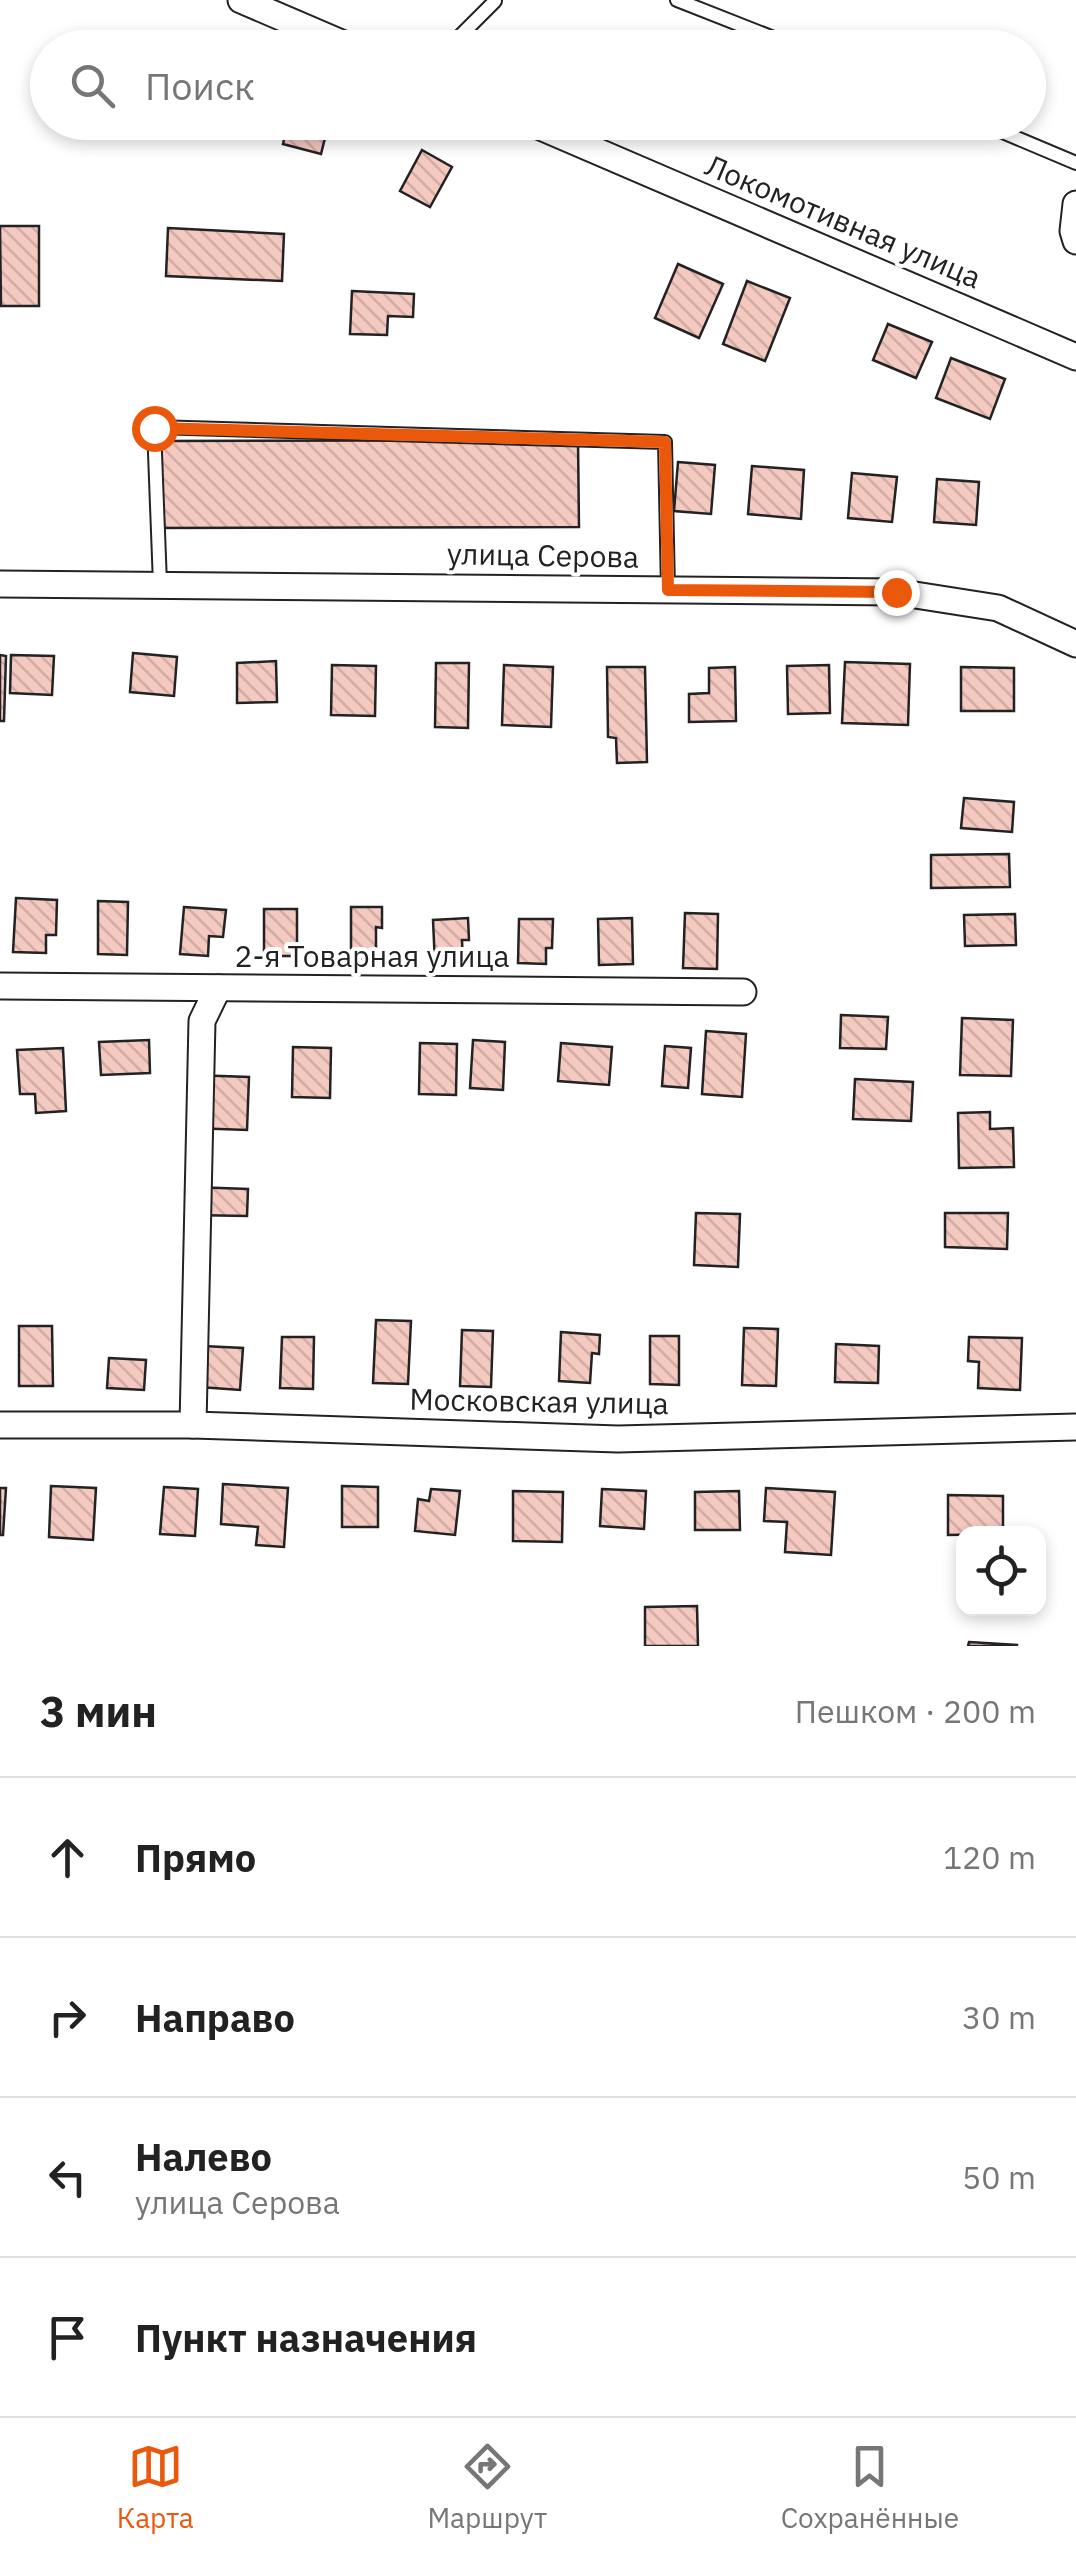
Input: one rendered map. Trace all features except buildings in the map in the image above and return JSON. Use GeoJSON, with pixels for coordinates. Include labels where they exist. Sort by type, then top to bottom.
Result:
{"type":"FeatureCollection","features":[{"type":"Feature","properties":{"kind":"street"},"geometry":{"type":"LineString","coordinates":[[241,0],[311,30]]}},
{"type":"Feature","properties":{"kind":"street","name":"Локомотивная улица"},"geometry":{"type":"LineString","coordinates":[[571,140],[1076,357]]}},
{"type":"Feature","properties":{"kind":"street"},"geometry":{"type":"LineString","coordinates":[[1076,204],[1076,242]]}},
{"type":"Feature","properties":{"kind":"street","name":"улица Серова"},"geometry":{"type":"LineString","coordinates":[[0,584],[896,592],[998,608],[1076,644]]}},
{"type":"Feature","properties":{"kind":"street","name":"2-я Товарная улица"},"geometry":{"type":"LineString","coordinates":[[0,986],[743,992]]}},
{"type":"Feature","properties":{"kind":"street"},"geometry":{"type":"LineString","coordinates":[[193,1424],[202,1022],[218,988]]}},
{"type":"Feature","properties":{"kind":"street","name":"Московская улица"},"geometry":{"type":"LineString","coordinates":[[0,1425],[193,1424],[618,1439],[1076,1426]]}},
{"type":"Feature","properties":{"kind":"lane"},"geometry":{"type":"LineString","coordinates":[[466,30],[495,0]]}},
{"type":"Feature","properties":{"kind":"lane"},"geometry":{"type":"LineString","coordinates":[[677,0],[753,30]]}},
{"type":"Feature","properties":{"kind":"lane"},"geometry":{"type":"LineString","coordinates":[[1022,140],[1076,163]]}},
{"type":"Feature","properties":{"kind":"lane"},"geometry":{"type":"LineString","coordinates":[[160,584],[154,428],[665,442],[668,590]]}},
{"type":"Feature","properties":{"kind":"route"},"geometry":{"type":"LineString","coordinates":[[154,428],[665,442],[668,590],[896,592]]}}]}
